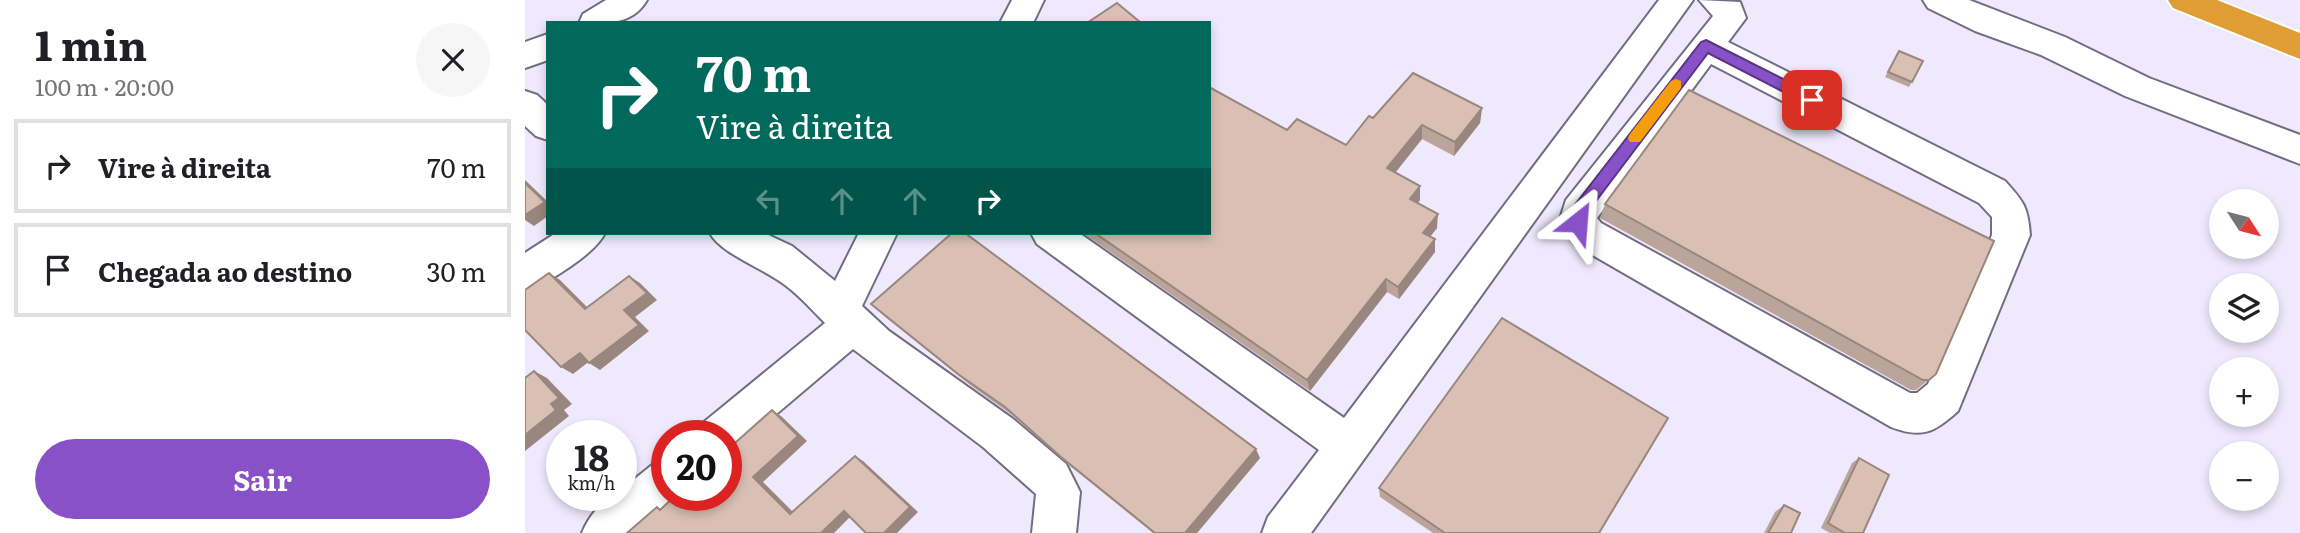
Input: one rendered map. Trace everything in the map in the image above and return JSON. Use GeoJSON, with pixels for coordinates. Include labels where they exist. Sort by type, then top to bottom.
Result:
{"type":"FeatureCollection","features":[{"type":"Feature","properties":{"kind":"highway"},"geometry":{"type":"LineString","coordinates":[[2183,0],[2300,46]]}},
{"type":"Feature","properties":{"kind":"highway"},"geometry":{"type":"LineString","coordinates":[[2254,0],[2300,18]]}},
{"type":"Feature","properties":{"kind":"street"},"geometry":{"type":"LineString","coordinates":[[597,21],[631,0]]}},
{"type":"Feature","properties":{"kind":"street"},"geometry":{"type":"LineString","coordinates":[[1018,21],[1028,0]]}},
{"type":"Feature","properties":{"kind":"street"},"geometry":{"type":"LineString","coordinates":[[1284,533],[1677,0]]}},
{"type":"Feature","properties":{"kind":"street"},"geometry":{"type":"LineString","coordinates":[[1706,46],[1992,192],[2010,212],[2011,235],[2006,247],[1943,397],[1926,413],[1906,413],[1588,234],[1578,222],[1579,211],[1706,46],[1730,18],[1728,10],[1715,0]]}},
{"type":"Feature","properties":{"kind":"street"},"geometry":{"type":"LineString","coordinates":[[1940,0],[1987,22],[2053,46],[2137,87],[2300,150]]}},
{"type":"Feature","properties":{"kind":"street"},"geometry":{"type":"LineString","coordinates":[[525,55],[546,48]]}},
{"type":"Feature","properties":{"kind":"street"},"geometry":{"type":"LineString","coordinates":[[525,105],[546,124]]}},
{"type":"Feature","properties":{"kind":"street"},"geometry":{"type":"LineString","coordinates":[[525,274],[583,235]]}},
{"type":"Feature","properties":{"kind":"street"},"geometry":{"type":"LineString","coordinates":[[733,235],[778,258],[802,275],[874,344],[998,433],[1051,479],[1058,492],[1054,533]]}},
{"type":"Feature","properties":{"kind":"street"},"geometry":{"type":"LineString","coordinates":[[736,420],[847,317],[877,235]]}},
{"type":"Feature","properties":{"kind":"street"},"geometry":{"type":"LineString","coordinates":[[1053,235],[1347,445]]}},
{"type":"Feature","properties":{"kind":"street"},"geometry":{"type":"LineString","coordinates":[[604,533],[651,493]]}},
{"type":"Feature","properties":{"kind":"building"},"geometry":{"type":"Polygon","coordinates":[[[1117,3],[1139,21],[1090,21],[1117,3]]]}},
{"type":"Feature","properties":{"kind":"building"},"geometry":{"type":"Polygon","coordinates":[[[1899,51],[1923,61],[1912,82],[1888,72],[1899,51]]]}},
{"type":"Feature","properties":{"kind":"building"},"geometry":{"type":"Polygon","coordinates":[[[1413,73],[1482,108],[1455,142],[1422,125],[1387,168],[1420,186],[1410,199],[1438,214],[1423,233],[1435,239],[1398,287],[1386,279],[1307,380],[1098,235],[1211,235],[1211,88],[1287,130],[1297,119],[1346,145],[1369,116],[1373,118],[1413,73]]]}},
{"type":"Feature","properties":{"kind":"building"},"geometry":{"type":"Polygon","coordinates":[[[1689,90],[1994,241],[1936,374],[1929,380],[1923,380],[1605,204],[1689,90]]]}},
{"type":"Feature","properties":{"kind":"building"},"geometry":{"type":"Polygon","coordinates":[[[525,183],[545,202],[525,215],[525,183]]]}},
{"type":"Feature","properties":{"kind":"building"},"geometry":{"type":"Polygon","coordinates":[[[950,235],[968,235],[1256,449],[1185,533],[1155,533],[1061,457],[1005,407],[958,374],[871,304],[950,235]]]}},
{"type":"Feature","properties":{"kind":"building"},"geometry":{"type":"Polygon","coordinates":[[[549,273],[585,309],[629,276],[647,293],[624,310],[639,325],[589,363],[580,353],[561,367],[525,330],[525,290],[549,273]]]}},
{"type":"Feature","properties":{"kind":"building"},"geometry":{"type":"Polygon","coordinates":[[[1502,318],[1668,418],[1599,533],[1445,533],[1379,488],[1502,318]]]}},
{"type":"Feature","properties":{"kind":"building"},"geometry":{"type":"Polygon","coordinates":[[[534,371],[559,398],[551,404],[556,410],[525,435],[525,378],[534,371]]]}},
{"type":"Feature","properties":{"kind":"building"},"geometry":{"type":"Polygon","coordinates":[[[772,410],[798,436],[753,477],[790,514],[855,456],[910,507],[884,533],[866,533],[844,511],[821,533],[627,533],[652,511],[742,511],[742,437],[772,410]]]}},
{"type":"Feature","properties":{"kind":"building"},"geometry":{"type":"Polygon","coordinates":[[[1859,458],[1889,475],[1863,533],[1845,533],[1828,523],[1859,458]]]}},
{"type":"Feature","properties":{"kind":"building"},"geometry":{"type":"Polygon","coordinates":[[[1784,505],[1800,513],[1791,533],[1768,533],[1784,505]]]}},
{"type":"Feature","properties":{"kind":"slow traffic"},"geometry":{"type":"LineString","coordinates":[[1635,138],[1676,84]]}},
{"type":"Feature","properties":{"kind":"route"},"geometry":{"type":"LineString","coordinates":[[1578,222],[1579,211],[1706,46],[1812,100]]}}]}
